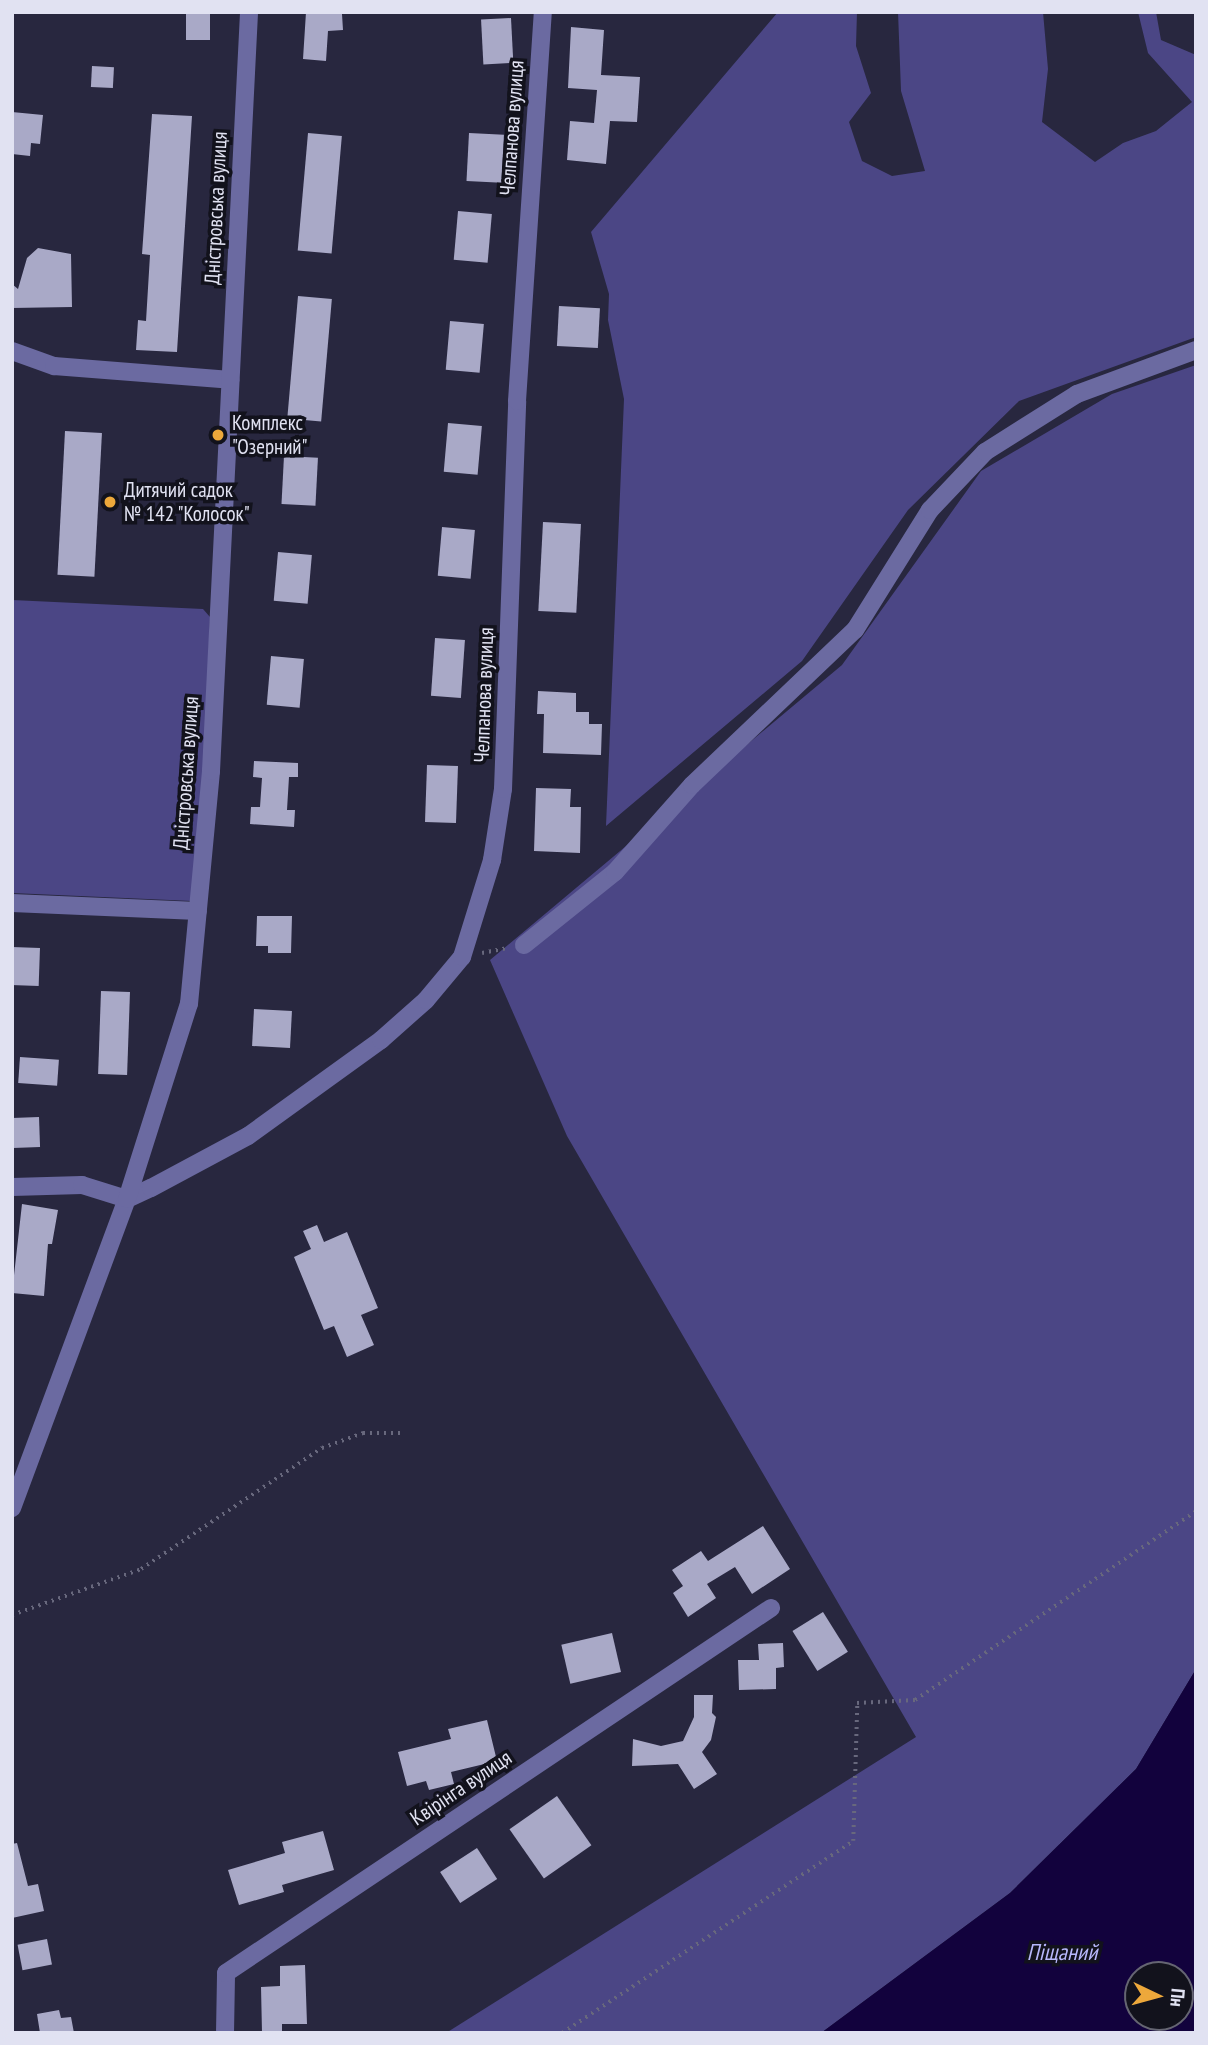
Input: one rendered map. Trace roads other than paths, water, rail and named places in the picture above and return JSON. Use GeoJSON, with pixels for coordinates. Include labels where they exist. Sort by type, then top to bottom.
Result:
{"type":"FeatureCollection","features":[{"type":"Feature","properties":{"kind":"street","name":"Дністровська вулиця"},"geometry":{"type":"LineString","coordinates":[[12,1507],[127,1199],[189,1004],[211,771],[249,12]]}},
{"type":"Feature","properties":{"kind":"street","name":"Челпанова вулиця"},"geometry":{"type":"LineString","coordinates":[[127,1199],[248,1136],[370,1048],[426,1000],[462,957],[489,873],[503,789],[517,401],[543,12]]}},
{"type":"Feature","properties":{"kind":"street"},"geometry":{"type":"LineString","coordinates":[[12,351],[54,366],[230,380]]}},
{"type":"Feature","properties":{"kind":"street"},"geometry":{"type":"LineString","coordinates":[[524,945],[615,872],[692,785],[856,630],[930,510],[985,452],[1077,394],[1196,351]]}},
{"type":"Feature","properties":{"kind":"street"},"geometry":{"type":"LineString","coordinates":[[12,903],[198,911]]}},
{"type":"Feature","properties":{"kind":"street"},"geometry":{"type":"LineString","coordinates":[[12,1186],[82,1185],[127,1199]]}},
{"type":"Feature","properties":{"kind":"street","name":"Квірінга вулиця"},"geometry":{"type":"LineString","coordinates":[[225,2033],[226,1973],[771,1608]]}},
{"type":"Feature","properties":{"kind":"water","name":"Піщаний"},"geometry":{"type":"Polygon","coordinates":[[[1196,1669],[1196,2033],[821,2033],[1010,1893],[1136,1769],[1196,1669]]]}},
{"type":"Feature","properties":{"kind":"place","name":"Комплекс \"Озерний\""},"geometry":{"type":"Point","coordinates":[218,435]}},
{"type":"Feature","properties":{"kind":"place","name":"Дитячий садок № 142 \"Колосок\""},"geometry":{"type":"Point","coordinates":[110,502]}}]}
